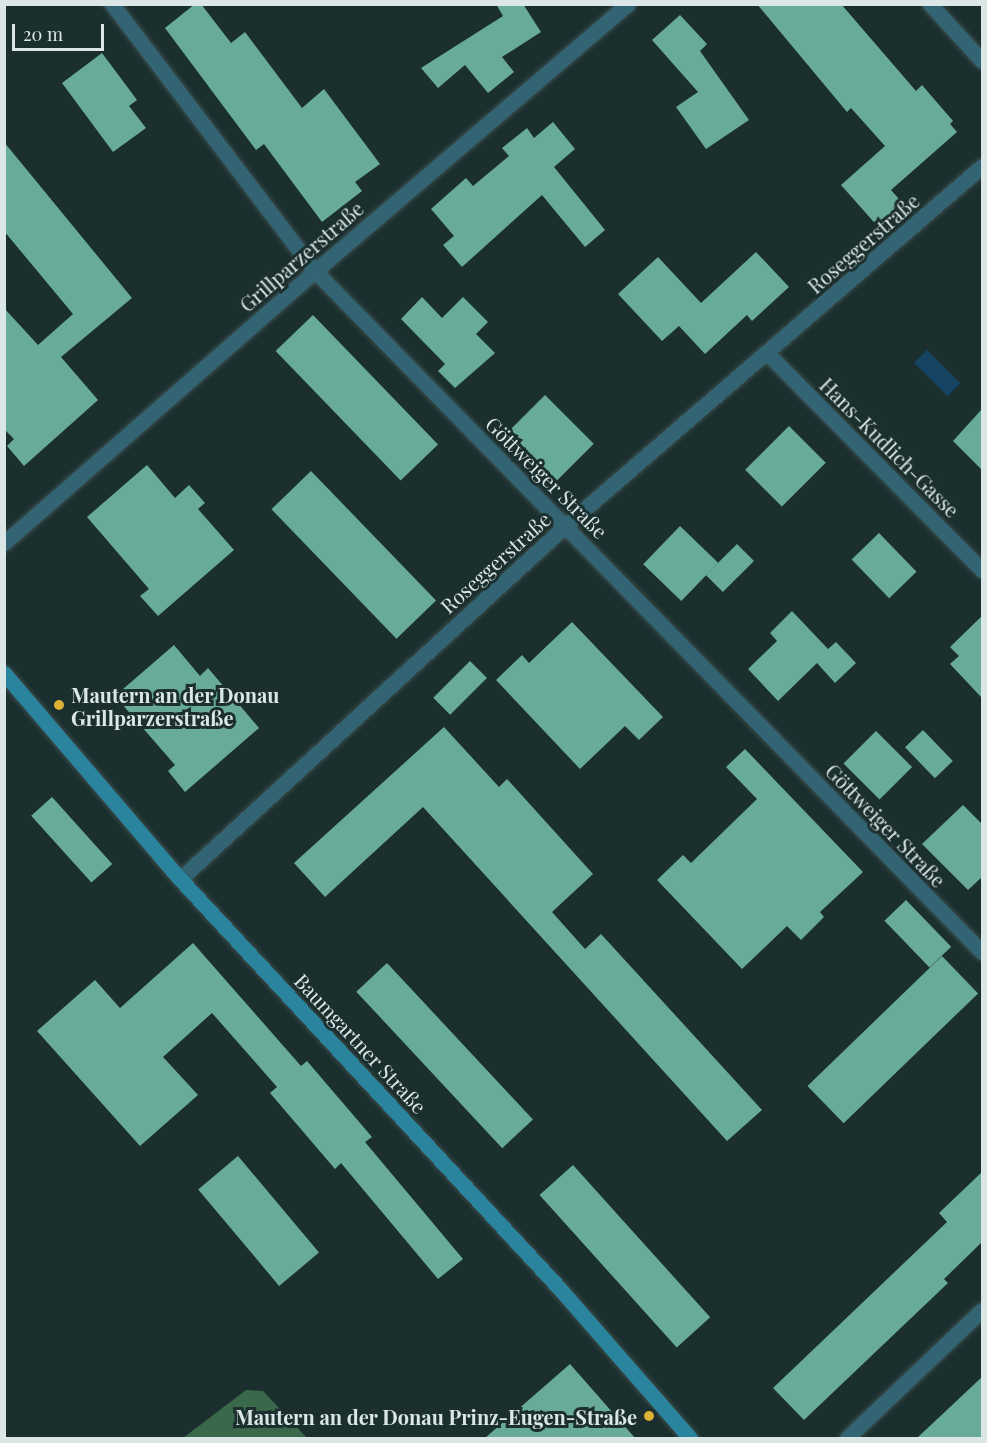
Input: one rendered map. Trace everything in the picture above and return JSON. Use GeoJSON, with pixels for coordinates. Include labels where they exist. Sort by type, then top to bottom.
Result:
{"type":"FeatureCollection","features":[{"type":"Feature","properties":{"kind":"street","name":"Göttweiger Straße"},"geometry":{"type":"LineString","coordinates":[[112,4],[315,270],[982,952]]}},
{"type":"Feature","properties":{"kind":"street","name":"Grillparzerstraße"},"geometry":{"type":"LineString","coordinates":[[4,543],[315,270],[628,4]]}},
{"type":"Feature","properties":{"kind":"street"},"geometry":{"type":"LineString","coordinates":[[930,4],[982,61]]}},
{"type":"Feature","properties":{"kind":"street","name":"Roseggerstraße"},"geometry":{"type":"LineString","coordinates":[[180,879],[566,525],[768,354],[982,166]]}},
{"type":"Feature","properties":{"kind":"street","name":"Hans-Kudlich-Gasse"},"geometry":{"type":"LineString","coordinates":[[768,354],[982,570]]}},
{"type":"Feature","properties":{"kind":"street","name":"Baumgartner Straße"},"geometry":{"type":"LineString","coordinates":[[4,673],[180,879],[560,1289],[690,1438]]}},
{"type":"Feature","properties":{"kind":"street"},"geometry":{"type":"LineString","coordinates":[[847,1438],[982,1310]]}},
{"type":"Feature","properties":{"kind":"green space"},"geometry":{"type":"Polygon","coordinates":[[[246,1390],[263,1391],[307,1438],[183,1438],[246,1390]]]}},
{"type":"Feature","properties":{"kind":"water"},"geometry":{"type":"Polygon","coordinates":[[[927,350],[960,383],[948,396],[914,363],[927,350]]]}},
{"type":"Feature","properties":{"kind":"building"},"geometry":{"type":"Polygon","coordinates":[[[195,4],[201,4],[231,43],[245,32],[302,108],[324,89],[380,164],[355,182],[362,191],[322,222],[264,144],[256,150],[165,28],[195,4]]]}},
{"type":"Feature","properties":{"kind":"building"},"geometry":{"type":"Polygon","coordinates":[[[496,4],[523,4],[541,32],[502,57],[514,72],[488,93],[465,65],[438,88],[421,68],[503,16],[496,4]]]}},
{"type":"Feature","properties":{"kind":"building"},"geometry":{"type":"Polygon","coordinates":[[[757,4],[841,4],[916,91],[922,85],[953,121],[950,124],[957,132],[891,190],[906,207],[880,229],[841,185],[885,146],[851,108],[847,112],[757,4]]]}},
{"type":"Feature","properties":{"kind":"building"},"geometry":{"type":"Polygon","coordinates":[[[680,15],[707,44],[700,51],[749,120],[706,149],[676,107],[698,92],[652,40],[680,15]]]}},
{"type":"Feature","properties":{"kind":"building"},"geometry":{"type":"Polygon","coordinates":[[[102,53],[137,100],[129,106],[146,128],[113,152],[62,83],[102,53]]]}},
{"type":"Feature","properties":{"kind":"building"},"geometry":{"type":"Polygon","coordinates":[[[553,122],[575,149],[554,167],[605,230],[585,247],[542,195],[462,267],[443,245],[454,236],[431,209],[466,178],[473,186],[509,156],[502,148],[527,128],[534,138],[553,122]]]}},
{"type":"Feature","properties":{"kind":"building"},"geometry":{"type":"Polygon","coordinates":[[[4,142],[132,298],[61,357],[98,400],[24,466],[7,446],[14,439],[4,429],[4,308],[38,345],[73,314],[4,231],[4,142]]]}},
{"type":"Feature","properties":{"kind":"building"},"geometry":{"type":"Polygon","coordinates":[[[756,252],[789,287],[752,321],[747,315],[705,354],[679,326],[662,341],[618,294],[658,257],[701,303],[756,252]]]}},
{"type":"Feature","properties":{"kind":"building"},"geometry":{"type":"Polygon","coordinates":[[[422,297],[442,318],[463,297],[488,322],[476,334],[495,353],[455,388],[438,371],[445,364],[401,319],[422,297]]]}},
{"type":"Feature","properties":{"kind":"building"},"geometry":{"type":"Polygon","coordinates":[[[313,315],[438,444],[401,481],[276,351],[313,315]]]}},
{"type":"Feature","properties":{"kind":"building"},"geometry":{"type":"Polygon","coordinates":[[[545,395],[594,444],[557,481],[508,432],[545,395]]]}},
{"type":"Feature","properties":{"kind":"building"},"geometry":{"type":"Polygon","coordinates":[[[982,409],[982,470],[953,441],[982,409]]]}},
{"type":"Feature","properties":{"kind":"building"},"geometry":{"type":"Polygon","coordinates":[[[789,426],[826,463],[782,507],[745,470],[789,426]]]}},
{"type":"Feature","properties":{"kind":"building"},"geometry":{"type":"Polygon","coordinates":[[[147,465],[175,498],[189,485],[205,503],[198,509],[234,550],[158,616],[140,596],[149,589],[87,517],[147,465]]]}},
{"type":"Feature","properties":{"kind":"building"},"geometry":{"type":"Polygon","coordinates":[[[311,471],[436,600],[396,639],[271,509],[311,471]]]}},
{"type":"Feature","properties":{"kind":"building"},"geometry":{"type":"Polygon","coordinates":[[[680,526],[718,563],[681,601],[643,564],[680,526]]]}},
{"type":"Feature","properties":{"kind":"building"},"geometry":{"type":"Polygon","coordinates":[[[879,533],[917,572],[889,598],[852,559],[879,533]]]}},
{"type":"Feature","properties":{"kind":"building"},"geometry":{"type":"Polygon","coordinates":[[[737,544],[754,561],[723,592],[706,575],[737,544]]]}},
{"type":"Feature","properties":{"kind":"building"},"geometry":{"type":"Polygon","coordinates":[[[792,611],[828,649],[836,642],[856,663],[835,683],[817,663],[778,701],[748,669],[777,641],[770,633],[792,611]]]}},
{"type":"Feature","properties":{"kind":"building"},"geometry":{"type":"Polygon","coordinates":[[[982,616],[982,698],[950,664],[959,656],[950,647],[982,616]]]}},
{"type":"Feature","properties":{"kind":"building"},"geometry":{"type":"Polygon","coordinates":[[[572,622],[663,717],[639,740],[625,726],[580,769],[496,680],[522,655],[529,663],[572,622]]]}},
{"type":"Feature","properties":{"kind":"building"},"geometry":{"type":"Polygon","coordinates":[[[174,645],[200,676],[208,668],[259,728],[185,792],[168,771],[175,765],[115,696],[174,645]]]}},
{"type":"Feature","properties":{"kind":"building"},"geometry":{"type":"Polygon","coordinates":[[[470,661],[487,678],[450,715],[433,698],[470,661]]]}},
{"type":"Feature","properties":{"kind":"building"},"geometry":{"type":"Polygon","coordinates":[[[444,727],[499,787],[507,779],[593,874],[552,912],[585,949],[601,934],[762,1110],[727,1141],[423,807],[325,897],[294,863],[444,727]]]}},
{"type":"Feature","properties":{"kind":"building"},"geometry":{"type":"Polygon","coordinates":[[[923,730],[953,761],[935,778],[905,747],[923,730]]]}},
{"type":"Feature","properties":{"kind":"building"},"geometry":{"type":"Polygon","coordinates":[[[876,731],[912,767],[880,800],[843,764],[876,731]]]}},
{"type":"Feature","properties":{"kind":"building"},"geometry":{"type":"Polygon","coordinates":[[[745,749],[863,872],[820,912],[824,917],[801,940],[787,926],[742,969],[657,880],[683,855],[691,863],[757,799],[726,767],[745,749]]]}},
{"type":"Feature","properties":{"kind":"building"},"geometry":{"type":"Polygon","coordinates":[[[52,797],[112,864],[91,883],[31,816],[52,797]]]}},
{"type":"Feature","properties":{"kind":"building"},"geometry":{"type":"Polygon","coordinates":[[[963,805],[982,824],[982,877],[968,890],[922,844],[963,805]]]}},
{"type":"Feature","properties":{"kind":"building"},"geometry":{"type":"Polygon","coordinates":[[[906,900],[951,947],[930,968],[884,921],[906,900]]]}},
{"type":"Feature","properties":{"kind":"building"},"geometry":{"type":"Polygon","coordinates":[[[193,943],[301,1066],[307,1061],[372,1137],[365,1142],[463,1259],[438,1279],[341,1163],[335,1169],[270,1093],[277,1087],[212,1013],[163,1057],[198,1095],[140,1146],[37,1031],[95,980],[120,1008],[193,943]]]}},
{"type":"Feature","properties":{"kind":"building"},"geometry":{"type":"Polygon","coordinates":[[[942,956],[978,993],[844,1123],[807,1086],[942,956]]]}},
{"type":"Feature","properties":{"kind":"building"},"geometry":{"type":"Polygon","coordinates":[[[387,963],[533,1120],[502,1148],[356,992],[387,963]]]}},
{"type":"Feature","properties":{"kind":"building"},"geometry":{"type":"Polygon","coordinates":[[[238,1156],[319,1253],[279,1286],[198,1189],[238,1156]]]}},
{"type":"Feature","properties":{"kind":"building"},"geometry":{"type":"Polygon","coordinates":[[[573,1165],[710,1317],[677,1347],[540,1195],[573,1165]]]}},
{"type":"Feature","properties":{"kind":"building"},"geometry":{"type":"Polygon","coordinates":[[[982,1172],[982,1242],[944,1279],[948,1283],[804,1420],[773,1388],[947,1222],[939,1213],[982,1172]]]}},
{"type":"Feature","properties":{"kind":"building"},"geometry":{"type":"Polygon","coordinates":[[[570,1364],[635,1438],[485,1438],[570,1364]]]}},
{"type":"Feature","properties":{"kind":"building"},"geometry":{"type":"Polygon","coordinates":[[[982,1377],[982,1438],[917,1438],[949,1408],[982,1377]]]}},
{"type":"Feature","properties":{"kind":"place","name":"Mautern an der Donau Grillparzerstraße"},"geometry":{"type":"Point","coordinates":[59,705]}},
{"type":"Feature","properties":{"kind":"place","name":"Mautern an der Donau Prinz-Eugen-Straße"},"geometry":{"type":"Point","coordinates":[649,1416]}}]}
